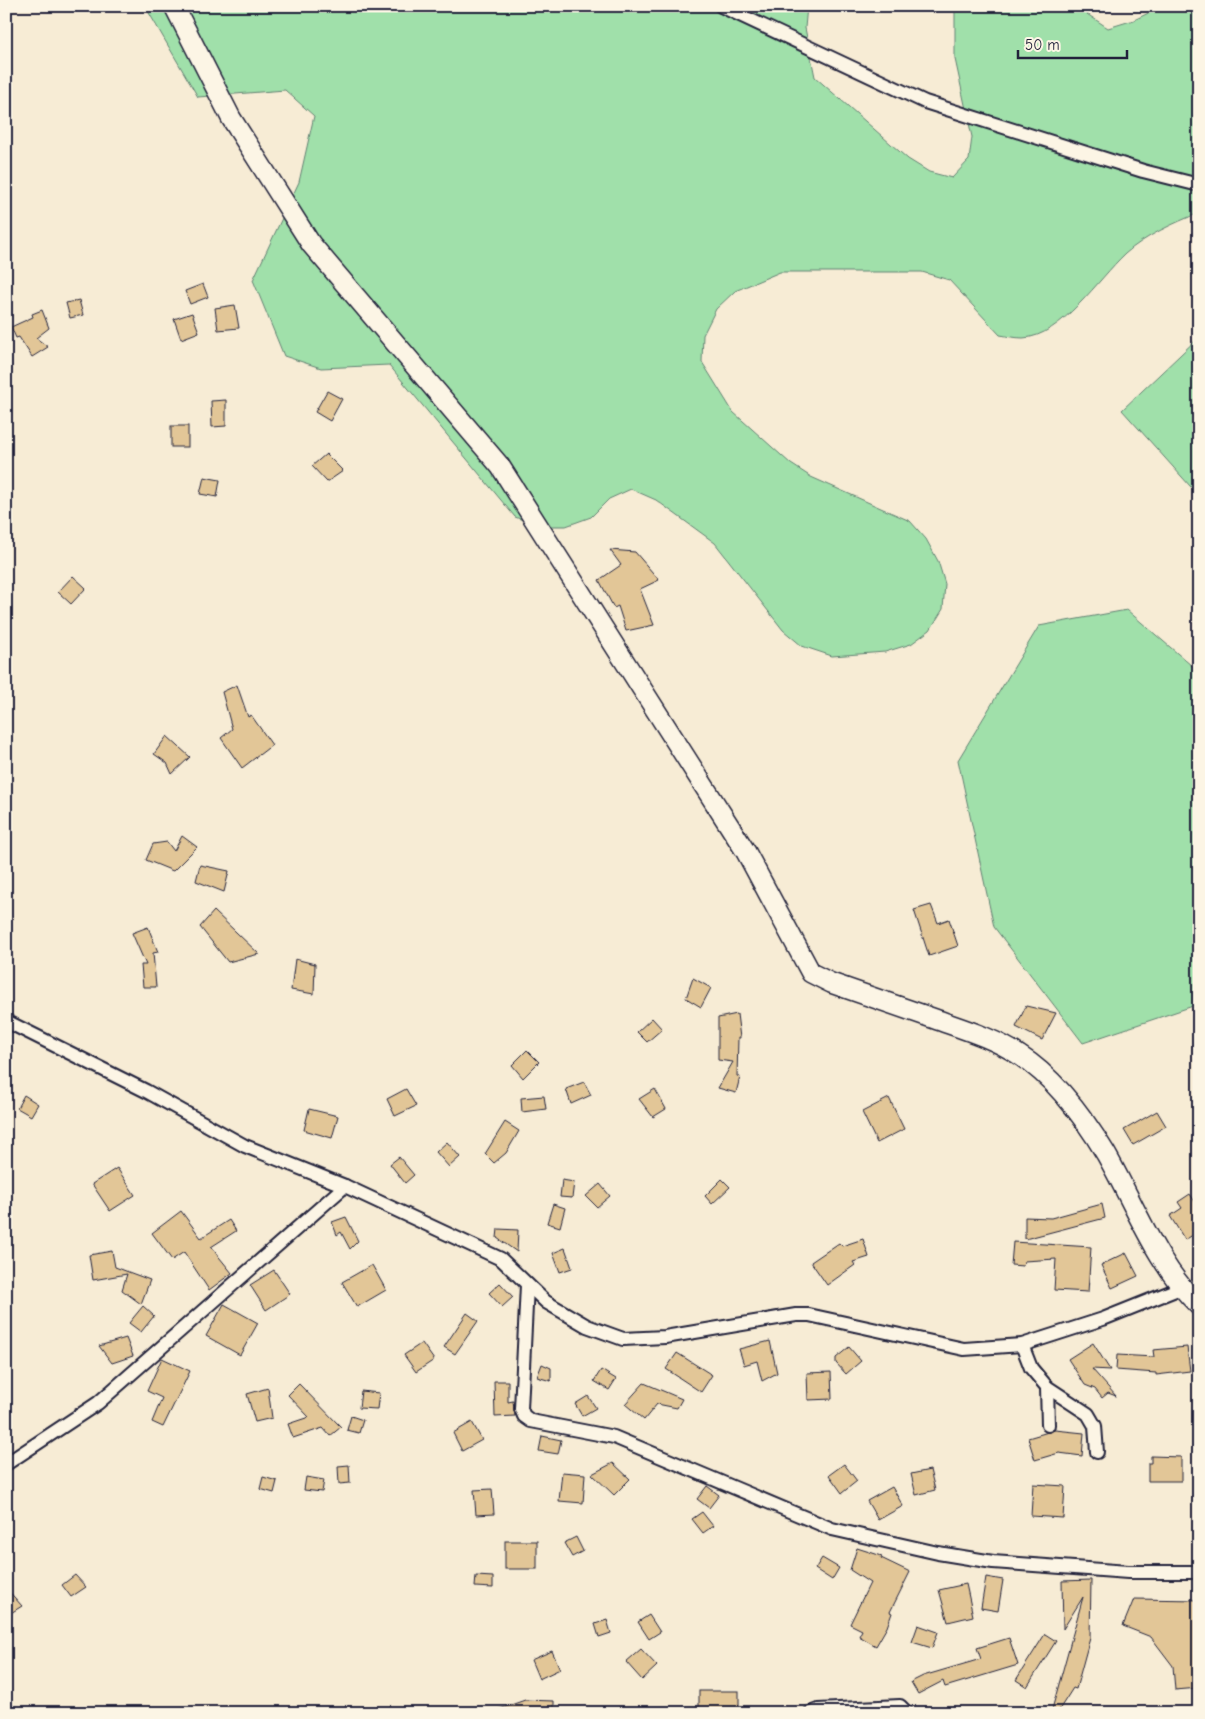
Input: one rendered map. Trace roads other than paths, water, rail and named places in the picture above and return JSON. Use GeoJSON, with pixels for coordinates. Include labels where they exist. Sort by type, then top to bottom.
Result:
{"type":"FeatureCollection","features":[{"type":"Feature","properties":{"kind":"main road"},"geometry":{"type":"LineString","coordinates":[[174,6],[231,118],[311,244],[500,466],[746,852],[812,972],[831,983],[978,1034],[1019,1055],[1046,1077],[1063,1094],[1105,1153],[1150,1238],[1193,1298]]}},
{"type":"Feature","properties":{"kind":"street"},"geometry":{"type":"LineString","coordinates":[[720,6],[925,102],[1143,170],[1199,185]]}},
{"type":"Feature","properties":{"kind":"street"},"geometry":{"type":"LineString","coordinates":[[6,1022],[146,1092],[246,1146],[345,1186],[501,1259],[546,1302],[587,1326],[623,1339],[665,1337],[796,1315],[809,1315],[964,1348],[1022,1345],[1103,1320],[1193,1298]]}},
{"type":"Feature","properties":{"kind":"street"},"geometry":{"type":"LineString","coordinates":[[6,1464],[98,1403],[345,1186]]}},
{"type":"Feature","properties":{"kind":"street"},"geometry":{"type":"LineString","coordinates":[[528,1285],[521,1409],[524,1416],[531,1421],[614,1437],[832,1529],[861,1536],[938,1553],[993,1562],[1128,1572],[1199,1572]]}},
{"type":"Feature","properties":{"kind":"street"},"geometry":{"type":"LineString","coordinates":[[1022,1345],[1031,1368],[1046,1388],[1088,1414],[1095,1426],[1097,1452]]}},
{"type":"Feature","properties":{"kind":"street"},"geometry":{"type":"LineString","coordinates":[[1046,1388],[1048,1425]]}},
{"type":"Feature","properties":{"kind":"street"},"geometry":{"type":"LineString","coordinates":[[810,1713],[818,1710],[900,1706],[907,1713]]}}]}
